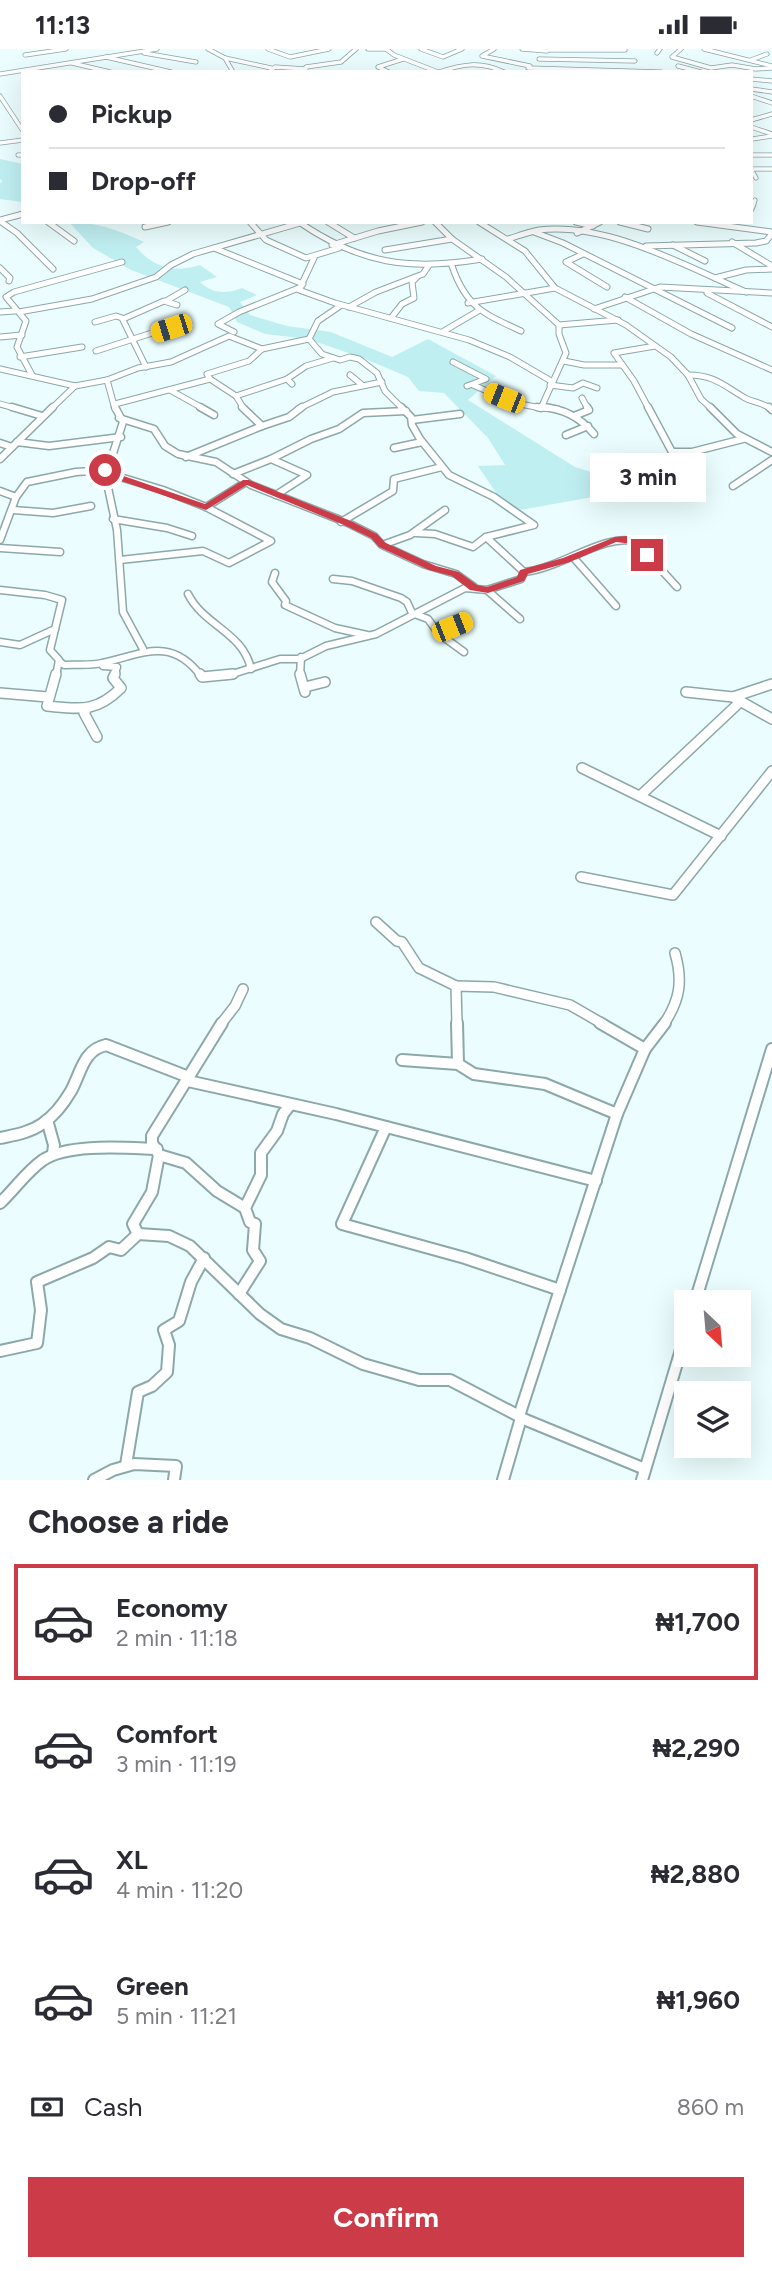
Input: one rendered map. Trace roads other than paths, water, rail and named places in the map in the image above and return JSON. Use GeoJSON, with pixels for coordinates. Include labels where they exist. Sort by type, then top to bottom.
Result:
{"type":"FeatureCollection","features":[{"type":"Feature","properties":{"kind":"street"},"geometry":{"type":"LineString","coordinates":[[18,49],[39,68]]}},
{"type":"Feature","properties":{"kind":"street"},"geometry":{"type":"LineString","coordinates":[[25,55],[66,49]]}},
{"type":"Feature","properties":{"kind":"street"},"geometry":{"type":"LineString","coordinates":[[106,56],[126,49]]}},
{"type":"Feature","properties":{"kind":"street"},"geometry":{"type":"LineString","coordinates":[[32,70],[157,49]]}},
{"type":"Feature","properties":{"kind":"street"},"geometry":{"type":"LineString","coordinates":[[208,49],[225,58],[271,70],[307,69],[338,63],[355,49]]}},
{"type":"Feature","properties":{"kind":"street"},"geometry":{"type":"LineString","coordinates":[[268,49],[290,57],[329,49]]}},
{"type":"Feature","properties":{"kind":"street"},"geometry":{"type":"LineString","coordinates":[[306,49],[311,53]]}},
{"type":"Feature","properties":{"kind":"street"},"geometry":{"type":"LineString","coordinates":[[343,49],[355,49]]}},
{"type":"Feature","properties":{"kind":"street"},"geometry":{"type":"LineString","coordinates":[[368,49],[387,49],[434,70]]}},
{"type":"Feature","properties":{"kind":"street"},"geometry":{"type":"LineString","coordinates":[[421,49],[443,57],[462,49]]}},
{"type":"Feature","properties":{"kind":"street"},"geometry":{"type":"LineString","coordinates":[[494,49],[482,56],[527,68],[549,50]]}},
{"type":"Feature","properties":{"kind":"street"},"geometry":{"type":"LineString","coordinates":[[522,49],[624,50],[645,70]]}},
{"type":"Feature","properties":{"kind":"street"},"geometry":{"type":"LineString","coordinates":[[681,49],[672,57],[711,68]]}},
{"type":"Feature","properties":{"kind":"street"},"geometry":{"type":"LineString","coordinates":[[704,49],[772,67]]}},
{"type":"Feature","properties":{"kind":"street"},"geometry":{"type":"LineString","coordinates":[[57,50],[76,62]]}},
{"type":"Feature","properties":{"kind":"street"},"geometry":{"type":"LineString","coordinates":[[134,52],[196,62]]}},
{"type":"Feature","properties":{"kind":"street"},"geometry":{"type":"LineString","coordinates":[[751,60],[767,54]]}},
{"type":"Feature","properties":{"kind":"street"},"geometry":{"type":"LineString","coordinates":[[106,56],[163,70]]}},
{"type":"Feature","properties":{"kind":"street"},"geometry":{"type":"LineString","coordinates":[[225,58],[232,70]]}},
{"type":"Feature","properties":{"kind":"street"},"geometry":{"type":"LineString","coordinates":[[384,70],[377,67],[405,59]]}},
{"type":"Feature","properties":{"kind":"street"},"geometry":{"type":"LineString","coordinates":[[539,59],[635,61]]}},
{"type":"Feature","properties":{"kind":"street"},"geometry":{"type":"LineString","coordinates":[[446,70],[474,62],[497,66],[502,70]]}},
{"type":"Feature","properties":{"kind":"street"},"geometry":{"type":"LineString","coordinates":[[70,63],[101,70]]}},
{"type":"Feature","properties":{"kind":"street"},"geometry":{"type":"LineString","coordinates":[[338,63],[342,68]]}},
{"type":"Feature","properties":{"kind":"street"},"geometry":{"type":"LineString","coordinates":[[58,65],[59,70]]}},
{"type":"Feature","properties":{"kind":"street"},"geometry":{"type":"LineString","coordinates":[[706,70],[732,65],[756,69],[772,67]]}},
{"type":"Feature","properties":{"kind":"street"},"geometry":{"type":"LineString","coordinates":[[591,70],[616,67],[638,70]]}},
{"type":"Feature","properties":{"kind":"street"},"geometry":{"type":"LineString","coordinates":[[678,67],[692,70]]}},
{"type":"Feature","properties":{"kind":"street"},"geometry":{"type":"LineString","coordinates":[[2,72],[21,73]]}},
{"type":"Feature","properties":{"kind":"street"},"geometry":{"type":"LineString","coordinates":[[753,79],[772,81]]}},
{"type":"Feature","properties":{"kind":"street"},"geometry":{"type":"LineString","coordinates":[[753,89],[772,92]]}},
{"type":"Feature","properties":{"kind":"street"},"geometry":{"type":"LineString","coordinates":[[0,96],[2,104],[21,127]]}},
{"type":"Feature","properties":{"kind":"street"},"geometry":{"type":"LineString","coordinates":[[753,97],[772,103]]}},
{"type":"Feature","properties":{"kind":"street"},"geometry":{"type":"LineString","coordinates":[[753,101],[759,99]]}},
{"type":"Feature","properties":{"kind":"street"},"geometry":{"type":"LineString","coordinates":[[0,113],[10,111]]}},
{"type":"Feature","properties":{"kind":"street"},"geometry":{"type":"LineString","coordinates":[[753,119],[772,114]]}},
{"type":"Feature","properties":{"kind":"street"},"geometry":{"type":"LineString","coordinates":[[15,117],[21,116]]}},
{"type":"Feature","properties":{"kind":"street"},"geometry":{"type":"LineString","coordinates":[[753,128],[770,134]]}},
{"type":"Feature","properties":{"kind":"street"},"geometry":{"type":"LineString","coordinates":[[0,143],[21,140]]}},
{"type":"Feature","properties":{"kind":"street"},"geometry":{"type":"LineString","coordinates":[[753,155],[772,155]]}},
{"type":"Feature","properties":{"kind":"street"},"geometry":{"type":"LineString","coordinates":[[753,169],[772,169]]}},
{"type":"Feature","properties":{"kind":"street"},"geometry":{"type":"LineString","coordinates":[[753,178],[766,178]]}},
{"type":"Feature","properties":{"kind":"street"},"geometry":{"type":"LineString","coordinates":[[753,204],[755,200]]}},
{"type":"Feature","properties":{"kind":"street"},"geometry":{"type":"LineString","coordinates":[[0,220],[21,214]]}},
{"type":"Feature","properties":{"kind":"street"},"geometry":{"type":"LineString","coordinates":[[0,220],[17,233],[52,269]]}},
{"type":"Feature","properties":{"kind":"street"},"geometry":{"type":"LineString","coordinates":[[51,224],[74,241]]}},
{"type":"Feature","properties":{"kind":"street"},"geometry":{"type":"LineString","coordinates":[[145,227],[159,224]]}},
{"type":"Feature","properties":{"kind":"street"},"geometry":{"type":"LineString","coordinates":[[252,224],[266,240],[285,250],[314,258],[339,249]]}},
{"type":"Feature","properties":{"kind":"street"},"geometry":{"type":"LineString","coordinates":[[0,312],[17,312],[104,295],[156,277],[171,265],[214,248],[297,224]]}},
{"type":"Feature","properties":{"kind":"street"},"geometry":{"type":"LineString","coordinates":[[301,224],[339,249],[381,263],[452,266],[482,259]]}},
{"type":"Feature","properties":{"kind":"street"},"geometry":{"type":"LineString","coordinates":[[331,224],[354,238]]}},
{"type":"Feature","properties":{"kind":"street"},"geometry":{"type":"LineString","coordinates":[[384,224],[390,229]]}},
{"type":"Feature","properties":{"kind":"street"},"geometry":{"type":"LineString","coordinates":[[332,245],[413,224]]}},
{"type":"Feature","properties":{"kind":"street"},"geometry":{"type":"LineString","coordinates":[[437,224],[452,239],[523,292],[559,325],[618,320]]}},
{"type":"Feature","properties":{"kind":"street"},"geometry":{"type":"LineString","coordinates":[[482,224],[525,251],[555,288],[618,320],[671,357],[688,375],[701,400],[743,439],[772,452]]}},
{"type":"Feature","properties":{"kind":"street"},"geometry":{"type":"LineString","coordinates":[[536,224],[542,230]]}},
{"type":"Feature","properties":{"kind":"street"},"geometry":{"type":"LineString","coordinates":[[584,224],[593,226]]}},
{"type":"Feature","properties":{"kind":"street"},"geometry":{"type":"LineString","coordinates":[[577,233],[596,224]]}},
{"type":"Feature","properties":{"kind":"street"},"geometry":{"type":"LineString","coordinates":[[628,224],[648,229]]}},
{"type":"Feature","properties":{"kind":"street"},"geometry":{"type":"LineString","coordinates":[[744,225],[772,233],[765,241]]}},
{"type":"Feature","properties":{"kind":"street"},"geometry":{"type":"LineString","coordinates":[[508,239],[542,230],[577,233],[639,246],[746,292]]}},
{"type":"Feature","properties":{"kind":"street"},"geometry":{"type":"LineString","coordinates":[[534,232],[732,328]]}},
{"type":"Feature","properties":{"kind":"street"},"geometry":{"type":"LineString","coordinates":[[384,250],[452,239]]}},
{"type":"Feature","properties":{"kind":"street"},"geometry":{"type":"LineString","coordinates":[[639,246],[765,241],[772,243]]}},
{"type":"Feature","properties":{"kind":"street"},"geometry":{"type":"LineString","coordinates":[[732,242],[772,268]]}},
{"type":"Feature","properties":{"kind":"street"},"geometry":{"type":"LineString","coordinates":[[670,244],[705,261]]}},
{"type":"Feature","properties":{"kind":"street"},"geometry":{"type":"LineString","coordinates":[[214,248],[302,286]]}},
{"type":"Feature","properties":{"kind":"street"},"geometry":{"type":"LineString","coordinates":[[583,254],[566,262],[607,287]]}},
{"type":"Feature","properties":{"kind":"street"},"geometry":{"type":"LineString","coordinates":[[314,258],[299,290],[340,306],[444,331],[498,351],[551,383],[573,388],[583,383],[597,388]]}},
{"type":"Feature","properties":{"kind":"street"},"geometry":{"type":"LineString","coordinates":[[32,375],[16,347],[26,321],[6,297],[14,292],[122,263]]}},
{"type":"Feature","properties":{"kind":"street"},"geometry":{"type":"LineString","coordinates":[[349,307],[376,292],[423,274],[429,265]]}},
{"type":"Feature","properties":{"kind":"street"},"geometry":{"type":"LineString","coordinates":[[452,266],[456,282],[468,303],[478,311],[521,331]]}},
{"type":"Feature","properties":{"kind":"street"},"geometry":{"type":"LineString","coordinates":[[715,278],[746,270],[772,268]]}},
{"type":"Feature","properties":{"kind":"street"},"geometry":{"type":"LineString","coordinates":[[1,270],[10,278],[9,281]]}},
{"type":"Feature","properties":{"kind":"street"},"geometry":{"type":"LineString","coordinates":[[391,318],[402,304],[414,298],[412,282],[417,277]]}},
{"type":"Feature","properties":{"kind":"street"},"geometry":{"type":"LineString","coordinates":[[262,349],[231,334],[218,324],[239,311],[302,286]]}},
{"type":"Feature","properties":{"kind":"street"},"geometry":{"type":"LineString","coordinates":[[468,303],[555,288]]}},
{"type":"Feature","properties":{"kind":"street"},"geometry":{"type":"LineString","coordinates":[[594,309],[653,288],[772,293]]}},
{"type":"Feature","properties":{"kind":"street"},"geometry":{"type":"LineString","coordinates":[[123,319],[185,290]]}},
{"type":"Feature","properties":{"kind":"street"},"geometry":{"type":"LineString","coordinates":[[702,291],[772,327]]}},
{"type":"Feature","properties":{"kind":"street"},"geometry":{"type":"LineString","coordinates":[[763,293],[772,299]]}},
{"type":"Feature","properties":{"kind":"street"},"geometry":{"type":"LineString","coordinates":[[625,297],[691,334],[772,370]]}},
{"type":"Feature","properties":{"kind":"street"},"geometry":{"type":"LineString","coordinates":[[166,301],[177,305]]}},
{"type":"Feature","properties":{"kind":"street"},"geometry":{"type":"LineString","coordinates":[[309,339],[318,321],[340,306]]}},
{"type":"Feature","properties":{"kind":"street"},"geometry":{"type":"LineString","coordinates":[[444,331],[478,311]]}},
{"type":"Feature","properties":{"kind":"street"},"geometry":{"type":"LineString","coordinates":[[94,322],[116,316],[123,319],[134,336],[137,354],[146,363],[146,367]]}},
{"type":"Feature","properties":{"kind":"street"},"geometry":{"type":"LineString","coordinates":[[96,351],[183,323]]}},
{"type":"Feature","properties":{"kind":"street"},"geometry":{"type":"LineString","coordinates":[[541,408],[566,353],[559,334],[559,325]]}},
{"type":"Feature","properties":{"kind":"street"},"geometry":{"type":"LineString","coordinates":[[0,369],[75,386],[107,380],[184,358],[242,327]]}},
{"type":"Feature","properties":{"kind":"street"},"geometry":{"type":"LineString","coordinates":[[0,337],[22,335]]}},
{"type":"Feature","properties":{"kind":"street"},"geometry":{"type":"LineString","coordinates":[[262,426],[237,403],[236,396],[210,379],[207,374],[249,361],[262,349],[309,339]]}},
{"type":"Feature","properties":{"kind":"street"},"geometry":{"type":"LineString","coordinates":[[309,339],[322,354],[333,358],[359,359],[377,373],[385,391],[406,411],[422,442],[442,467],[455,479],[494,497],[534,525],[486,537],[477,545],[469,547],[435,534],[416,533]]}},
{"type":"Feature","properties":{"kind":"street"},"geometry":{"type":"LineString","coordinates":[[20,357],[82,347]]}},
{"type":"Feature","properties":{"kind":"street"},"geometry":{"type":"LineString","coordinates":[[655,347],[614,353],[634,381],[672,452],[692,453],[743,439]]}},
{"type":"Feature","properties":{"kind":"street"},"geometry":{"type":"LineString","coordinates":[[236,396],[289,381],[306,366],[333,358]]}},
{"type":"Feature","properties":{"kind":"street"},"geometry":{"type":"LineString","coordinates":[[564,361],[584,365],[621,365]]}},
{"type":"Feature","properties":{"kind":"street"},"geometry":{"type":"LineString","coordinates":[[453,362],[486,379],[470,385],[515,403],[547,407],[573,416],[588,426],[594,434]]}},
{"type":"Feature","properties":{"kind":"street"},"geometry":{"type":"LineString","coordinates":[[351,375],[361,384]]}},
{"type":"Feature","properties":{"kind":"street"},"geometry":{"type":"LineString","coordinates":[[688,375],[708,375],[749,400],[762,402],[772,410]]}},
{"type":"Feature","properties":{"kind":"street"},"geometry":{"type":"LineString","coordinates":[[115,404],[210,379]]}},
{"type":"Feature","properties":{"kind":"street"},"geometry":{"type":"LineString","coordinates":[[107,380],[122,422],[121,437],[108,472],[113,519],[117,524],[123,612],[143,649]]}},
{"type":"Feature","properties":{"kind":"street"},"geometry":{"type":"LineString","coordinates":[[186,457],[289,417],[320,397],[361,384],[382,381]]}},
{"type":"Feature","properties":{"kind":"street"},"geometry":{"type":"LineString","coordinates":[[0,459],[75,386]]}},
{"type":"Feature","properties":{"kind":"street"},"geometry":{"type":"LineString","coordinates":[[170,390],[214,415]]}},
{"type":"Feature","properties":{"kind":"street"},"geometry":{"type":"LineString","coordinates":[[573,416],[589,410],[582,398]]}},
{"type":"Feature","properties":{"kind":"street"},"geometry":{"type":"LineString","coordinates":[[0,404],[42,416]]}},
{"type":"Feature","properties":{"kind":"street"},"geometry":{"type":"LineString","coordinates":[[233,474],[339,429],[362,414],[406,411]]}},
{"type":"Feature","properties":{"kind":"street"},"geometry":{"type":"LineString","coordinates":[[412,420],[460,414]]}},
{"type":"Feature","properties":{"kind":"street"},"geometry":{"type":"LineString","coordinates":[[119,418],[154,429],[165,446],[186,457],[215,462],[246,482],[374,536],[382,545],[432,568],[456,574],[474,587],[488,590],[520,619]]}},
{"type":"Feature","properties":{"kind":"street"},"geometry":{"type":"LineString","coordinates":[[566,435],[588,426]]}},
{"type":"Feature","properties":{"kind":"street"},"geometry":{"type":"LineString","coordinates":[[0,443],[49,446],[121,437]]}},
{"type":"Feature","properties":{"kind":"street"},"geometry":{"type":"LineString","coordinates":[[394,448],[422,442]]}},
{"type":"Feature","properties":{"kind":"street"},"geometry":{"type":"LineString","coordinates":[[271,459],[307,475],[276,495]]}},
{"type":"Feature","properties":{"kind":"street"},"geometry":{"type":"LineString","coordinates":[[733,487],[772,460]]}},
{"type":"Feature","properties":{"kind":"street"},"geometry":{"type":"LineString","coordinates":[[341,522],[393,491],[394,479],[442,467]]}},
{"type":"Feature","properties":{"kind":"street"},"geometry":{"type":"LineString","coordinates":[[0,541],[16,497],[27,482],[108,472],[206,507],[271,541],[229,563],[203,551],[120,560]]}},
{"type":"Feature","properties":{"kind":"street"},"geometry":{"type":"LineString","coordinates":[[206,507],[246,482]]}},
{"type":"Feature","properties":{"kind":"street"},"geometry":{"type":"LineString","coordinates":[[0,491],[16,497]]}},
{"type":"Feature","properties":{"kind":"street"},"geometry":{"type":"LineString","coordinates":[[13,510],[53,513],[92,506]]}},
{"type":"Feature","properties":{"kind":"street"},"geometry":{"type":"LineString","coordinates":[[382,545],[400,542],[445,510]]}},
{"type":"Feature","properties":{"kind":"street"},"geometry":{"type":"LineString","coordinates":[[113,519],[184,531],[192,536]]}},
{"type":"Feature","properties":{"kind":"street"},"geometry":{"type":"LineString","coordinates":[[486,537],[524,572]]}},
{"type":"Feature","properties":{"kind":"street"},"geometry":{"type":"LineString","coordinates":[[488,590],[521,579],[524,572],[573,557],[604,542],[627,539],[636,542],[677,587]]}},
{"type":"Feature","properties":{"kind":"street"},"geometry":{"type":"LineString","coordinates":[[0,548],[60,552]]}},
{"type":"Feature","properties":{"kind":"street"},"geometry":{"type":"LineString","coordinates":[[573,557],[595,581],[602,594],[616,605]]}},
{"type":"Feature","properties":{"kind":"street"},"geometry":{"type":"LineString","coordinates":[[275,573],[272,582],[286,601],[285,605],[358,638]]}},
{"type":"Feature","properties":{"kind":"street"},"geometry":{"type":"LineString","coordinates":[[333,579],[361,584],[401,598],[407,601],[412,614]]}},
{"type":"Feature","properties":{"kind":"street"},"geometry":{"type":"LineString","coordinates":[[0,590],[60,599],[62,605],[50,650],[64,666],[106,663],[143,649],[169,651],[196,667],[202,677],[251,669],[279,659],[294,660],[331,644],[370,635],[390,628],[458,591],[474,587]]}},
{"type":"Feature","properties":{"kind":"street"},"geometry":{"type":"LineString","coordinates":[[188,594],[191,604],[199,613],[240,641],[251,659],[251,669]]}},
{"type":"Feature","properties":{"kind":"street"},"geometry":{"type":"LineString","coordinates":[[412,614],[428,619],[438,633],[464,652]]}},
{"type":"Feature","properties":{"kind":"street"},"geometry":{"type":"LineString","coordinates":[[438,633],[465,622]]}},
{"type":"Feature","properties":{"kind":"street"},"geometry":{"type":"LineString","coordinates":[[0,642],[20,645],[55,629]]}},
{"type":"Feature","properties":{"kind":"street"},"geometry":{"type":"LineString","coordinates":[[301,657],[300,680],[305,689],[325,682]]}},
{"type":"Feature","properties":{"kind":"street"},"geometry":{"type":"LineString","coordinates":[[59,661],[53,690],[48,697],[48,707],[86,711],[113,696],[121,688],[113,678],[117,667],[103,666],[106,663]]}},
{"type":"Feature","properties":{"kind":"street"},"geometry":{"type":"LineString","coordinates":[[639,796],[736,699],[772,684]]}},
{"type":"Feature","properties":{"kind":"street"},"geometry":{"type":"LineString","coordinates":[[686,692],[736,699],[772,719]]}},
{"type":"Feature","properties":{"kind":"street"},"geometry":{"type":"LineString","coordinates":[[0,693],[48,697]]}},
{"type":"Feature","properties":{"kind":"street"},"geometry":{"type":"LineString","coordinates":[[86,711],[97,737]]}},
{"type":"Feature","properties":{"kind":"street"},"geometry":{"type":"LineString","coordinates":[[582,768],[721,836]]}},
{"type":"Feature","properties":{"kind":"street"},"geometry":{"type":"LineString","coordinates":[[581,877],[673,895],[772,772]]}},
{"type":"Feature","properties":{"kind":"street"},"geometry":{"type":"LineString","coordinates":[[376,922],[402,942],[419,968],[456,986],[494,987],[570,1005],[645,1049]]}},
{"type":"Feature","properties":{"kind":"street"},"geometry":{"type":"LineString","coordinates":[[503,1480],[520,1417],[617,1114],[645,1049],[679,999],[682,972],[675,953]]}},
{"type":"Feature","properties":{"kind":"street"},"geometry":{"type":"LineString","coordinates":[[456,986],[458,1064]]}},
{"type":"Feature","properties":{"kind":"street"},"geometry":{"type":"LineString","coordinates":[[138,1234],[133,1224],[152,1192],[158,1152],[152,1143],[152,1136],[224,1019],[235,1006],[243,989]]}},
{"type":"Feature","properties":{"kind":"street"},"geometry":{"type":"LineString","coordinates":[[0,1138],[26,1132],[47,1120],[71,1091],[88,1054],[100,1045],[171,1069],[186,1076],[188,1081]]}},
{"type":"Feature","properties":{"kind":"street"},"geometry":{"type":"LineString","coordinates":[[699,1290],[772,1049]]}},
{"type":"Feature","properties":{"kind":"street"},"geometry":{"type":"LineString","coordinates":[[402,1060],[458,1064],[474,1074],[545,1084],[617,1114]]}},
{"type":"Feature","properties":{"kind":"street"},"geometry":{"type":"LineString","coordinates":[[188,1081],[386,1127],[596,1181]]}},
{"type":"Feature","properties":{"kind":"street"},"geometry":{"type":"LineString","coordinates":[[245,1208],[261,1175],[261,1153],[277,1131],[283,1114],[290,1105]]}},
{"type":"Feature","properties":{"kind":"street"},"geometry":{"type":"LineString","coordinates":[[47,1120],[54,1145],[53,1154]]}},
{"type":"Feature","properties":{"kind":"street"},"geometry":{"type":"LineString","coordinates":[[386,1127],[342,1224],[465,1258],[560,1290]]}},
{"type":"Feature","properties":{"kind":"street"},"geometry":{"type":"LineString","coordinates":[[0,1203],[11,1193],[20,1178],[53,1154],[90,1151],[98,1147],[158,1152],[186,1163],[217,1191],[245,1208],[250,1222],[256,1224],[253,1250],[260,1261],[239,1294]]}},
{"type":"Feature","properties":{"kind":"street"},"geometry":{"type":"LineString","coordinates":[[0,1351],[37,1343],[41,1310],[37,1282],[93,1258],[109,1247],[121,1249],[138,1234],[169,1235],[190,1246],[260,1314],[281,1329],[310,1338],[350,1359],[419,1380],[450,1380],[520,1417],[643,1475],[676,1367]]}},
{"type":"Feature","properties":{"kind":"street"},"geometry":{"type":"LineString","coordinates":[[126,1465],[138,1392],[152,1386],[167,1372],[169,1345],[164,1330],[179,1321],[191,1282],[204,1258]]}},
{"type":"Feature","properties":{"kind":"street"},"geometry":{"type":"LineString","coordinates":[[94,1480],[126,1465],[146,1463],[163,1468],[176,1466],[174,1480]]}}]}
